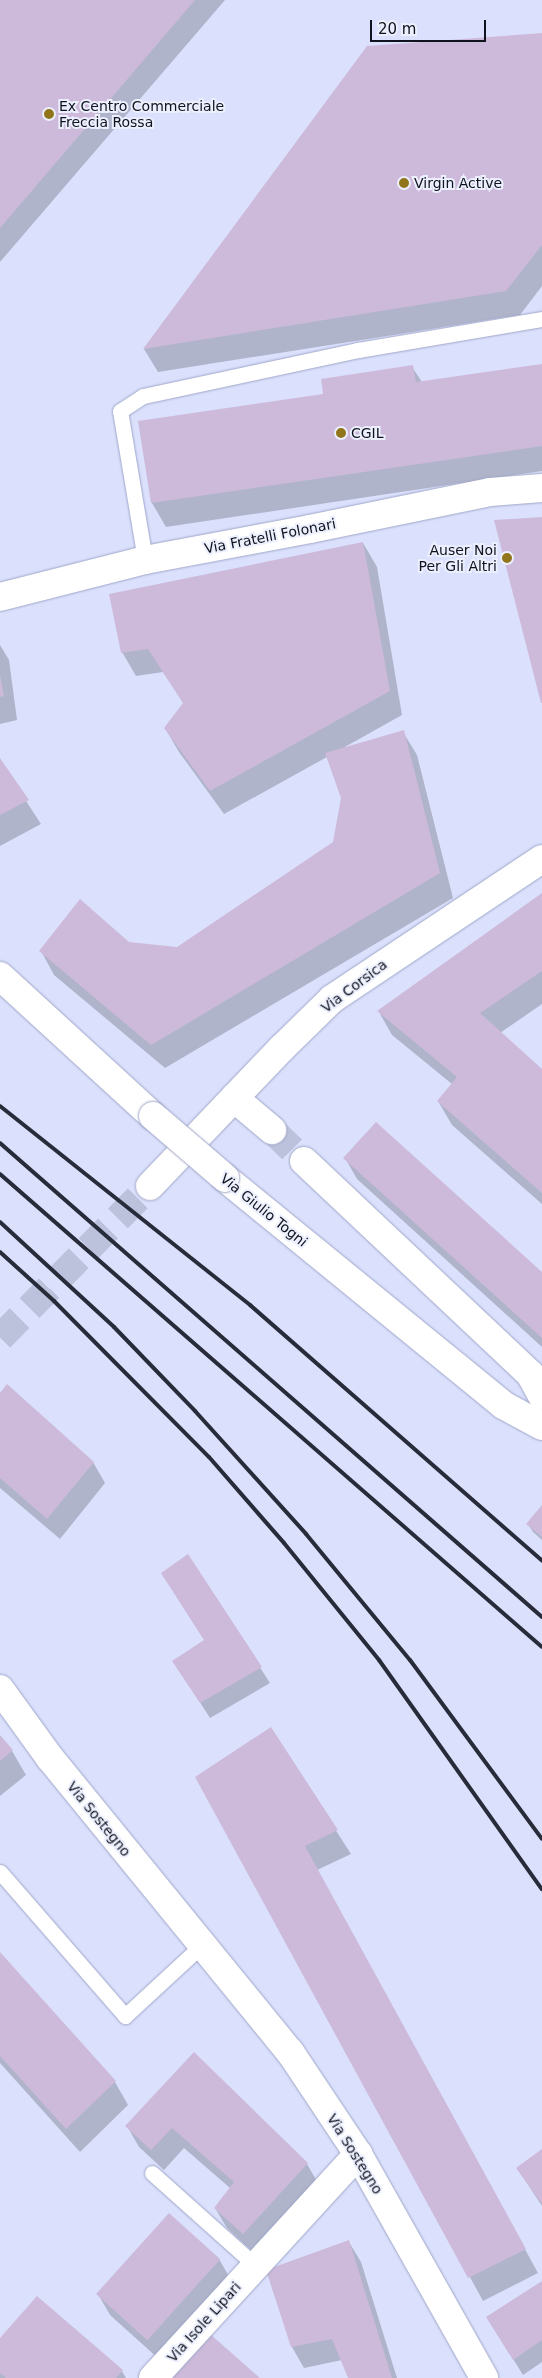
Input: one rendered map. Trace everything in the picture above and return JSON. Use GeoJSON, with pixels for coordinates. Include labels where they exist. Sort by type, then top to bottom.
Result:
{"type":"FeatureCollection","features":[{"type":"Feature","properties":{"kind":"street","name":"Via Fratelli Folonari"},"geometry":{"type":"LineString","coordinates":[[0,597],[146,560],[490,492],[542,488]]}},
{"type":"Feature","properties":{"kind":"street","name":"Via Corsica"},"geometry":{"type":"LineString","coordinates":[[150,1186],[234,1098],[332,1000],[542,859]]}},
{"type":"Feature","properties":{"kind":"street","name":"Via Giulio Togni"},"geometry":{"type":"LineString","coordinates":[[0,976],[153,1116],[225,1178],[503,1405],[542,1426]]}},
{"type":"Feature","properties":{"kind":"street"},"geometry":{"type":"LineString","coordinates":[[234,1098],[272,1130]]}},
{"type":"Feature","properties":{"kind":"street"},"geometry":{"type":"LineString","coordinates":[[304,1161],[530,1374],[542,1396]]}},
{"type":"Feature","properties":{"kind":"street","name":"Via Sostegno"},"geometry":{"type":"LineString","coordinates":[[0,1689],[50,1758],[290,2052],[358,2154],[484,2378]]}},
{"type":"Feature","properties":{"kind":"street","name":"Via Isole Lipari"},"geometry":{"type":"LineString","coordinates":[[152,2378],[358,2154]]}},
{"type":"Feature","properties":{"kind":"lane"},"geometry":{"type":"LineString","coordinates":[[146,560],[120,411],[143,396],[358,350],[542,319]]}},
{"type":"Feature","properties":{"kind":"lane"},"geometry":{"type":"LineString","coordinates":[[0,1872],[125,2016],[202,1945]]}},
{"type":"Feature","properties":{"kind":"lane"},"geometry":{"type":"LineString","coordinates":[[152,2173],[255,2265]]}},
{"type":"Feature","properties":{"kind":"building","name":"Ex Centro Commerciale Freccia Rossa"},"geometry":{"type":"Polygon","coordinates":[[[0,0],[195,0],[0,228],[0,0]]]}},
{"type":"Feature","properties":{"kind":"building","name":"Virgin Active"},"geometry":{"type":"Polygon","coordinates":[[[542,33],[542,245],[506,291],[143,349],[367,46],[542,33]]]}},
{"type":"Feature","properties":{"kind":"building","name":"CGIL"},"geometry":{"type":"Polygon","coordinates":[[[542,364],[542,446],[151,503],[138,421],[323,394],[321,379],[413,365],[416,382],[542,364]]]}},
{"type":"Feature","properties":{"kind":"building"},"geometry":{"type":"Polygon","coordinates":[[[542,517],[542,703],[541,703],[494,520],[542,517]]]}},
{"type":"Feature","properties":{"kind":"building"},"geometry":{"type":"Polygon","coordinates":[[[363,542],[390,691],[210,791],[164,728],[183,703],[148,649],[121,653],[109,594],[363,542]]]}},
{"type":"Feature","properties":{"kind":"building"},"geometry":{"type":"Polygon","coordinates":[[[0,675],[4,696],[0,697],[0,675]]]}},
{"type":"Feature","properties":{"kind":"building"},"geometry":{"type":"Polygon","coordinates":[[[404,730],[440,873],[151,1045],[39,951],[80,899],[129,942],[177,947],[333,842],[341,798],[325,753],[404,730]]]}},
{"type":"Feature","properties":{"kind":"building"},"geometry":{"type":"Polygon","coordinates":[[[0,758],[29,800],[0,815],[0,758]]]}},
{"type":"Feature","properties":{"kind":"building"},"geometry":{"type":"Polygon","coordinates":[[[542,893],[542,971],[480,1013],[542,1069],[542,1193],[437,1101],[457,1077],[377,1011],[542,893]]]}},
{"type":"Feature","properties":{"kind":"building"},"geometry":{"type":"Polygon","coordinates":[[[376,1122],[542,1272],[542,1338],[343,1158],[376,1122]]]}},
{"type":"Feature","properties":{"kind":"building"},"geometry":{"type":"Polygon","coordinates":[[[7,1384],[94,1462],[47,1519],[0,1478],[0,1393],[7,1384]]]}},
{"type":"Feature","properties":{"kind":"building"},"geometry":{"type":"Polygon","coordinates":[[[542,1505],[542,1537],[526,1524],[542,1505]]]}},
{"type":"Feature","properties":{"kind":"building"},"geometry":{"type":"Polygon","coordinates":[[[188,1554],[262,1667],[200,1703],[172,1661],[204,1640],[161,1573],[188,1554]]]}},
{"type":"Feature","properties":{"kind":"building"},"geometry":{"type":"Polygon","coordinates":[[[271,1727],[338,1830],[305,1846],[526,2249],[468,2278],[195,1777],[271,1727]]]}},
{"type":"Feature","properties":{"kind":"building"},"geometry":{"type":"Polygon","coordinates":[[[0,1735],[13,1750],[0,1761],[0,1735]]]}},
{"type":"Feature","properties":{"kind":"building"},"geometry":{"type":"Polygon","coordinates":[[[0,1952],[116,2081],[66,2129],[0,2056],[0,1952]]]}},
{"type":"Feature","properties":{"kind":"building"},"geometry":{"type":"Polygon","coordinates":[[[194,2052],[308,2163],[243,2234],[214,2208],[234,2182],[172,2128],[151,2150],[125,2126],[194,2052]]]}},
{"type":"Feature","properties":{"kind":"building"},"geometry":{"type":"Polygon","coordinates":[[[542,2149],[542,2204],[516,2168],[542,2149]]]}},
{"type":"Feature","properties":{"kind":"building"},"geometry":{"type":"Polygon","coordinates":[[[169,2213],[220,2259],[147,2340],[96,2294],[169,2213]]]}},
{"type":"Feature","properties":{"kind":"building"},"geometry":{"type":"Polygon","coordinates":[[[349,2240],[392,2378],[348,2378],[332,2339],[291,2347],[266,2270],[349,2240]]]}},
{"type":"Feature","properties":{"kind":"building"},"geometry":{"type":"Polygon","coordinates":[[[542,2281],[542,2340],[513,2360],[486,2317],[542,2281]]]}},
{"type":"Feature","properties":{"kind":"building"},"geometry":{"type":"Polygon","coordinates":[[[37,2296],[123,2370],[116,2378],[6,2378],[0,2373],[0,2338],[37,2296]]]}},
{"type":"Feature","properties":{"kind":"building"},"geometry":{"type":"Polygon","coordinates":[[[210,2334],[260,2378],[170,2378],[210,2334]]]}},
{"type":"Feature","properties":{"kind":"tunnel"},"geometry":{"type":"LineString","coordinates":[[272,1130],[304,1161]]}},
{"type":"Feature","properties":{"kind":"tunnel"},"geometry":{"type":"LineString","coordinates":[[0,1338],[150,1186]]}},
{"type":"Feature","properties":{"kind":"railway"},"geometry":{"type":"LineString","coordinates":[[0,1106],[250,1305],[542,1561]]}},
{"type":"Feature","properties":{"kind":"railway"},"geometry":{"type":"LineString","coordinates":[[0,1143],[542,1617]]}},
{"type":"Feature","properties":{"kind":"railway"},"geometry":{"type":"LineString","coordinates":[[0,1174],[542,1647]]}},
{"type":"Feature","properties":{"kind":"railway"},"geometry":{"type":"LineString","coordinates":[[0,1222],[114,1327],[195,1411],[306,1534],[410,1660],[542,1839]]}},
{"type":"Feature","properties":{"kind":"railway"},"geometry":{"type":"LineString","coordinates":[[0,1252],[54,1301],[209,1457],[284,1543],[379,1660],[542,1889]]}},
{"type":"Feature","properties":{"kind":"place","name":"Ex Centro Commerciale Freccia Rossa"},"geometry":{"type":"Point","coordinates":[49,114]}},
{"type":"Feature","properties":{"kind":"place","name":"Virgin Active"},"geometry":{"type":"Point","coordinates":[404,183]}},
{"type":"Feature","properties":{"kind":"place","name":"CGIL"},"geometry":{"type":"Point","coordinates":[341,433]}},
{"type":"Feature","properties":{"kind":"place","name":"Auser Noi Per Gli Altri"},"geometry":{"type":"Point","coordinates":[507,558]}}]}
